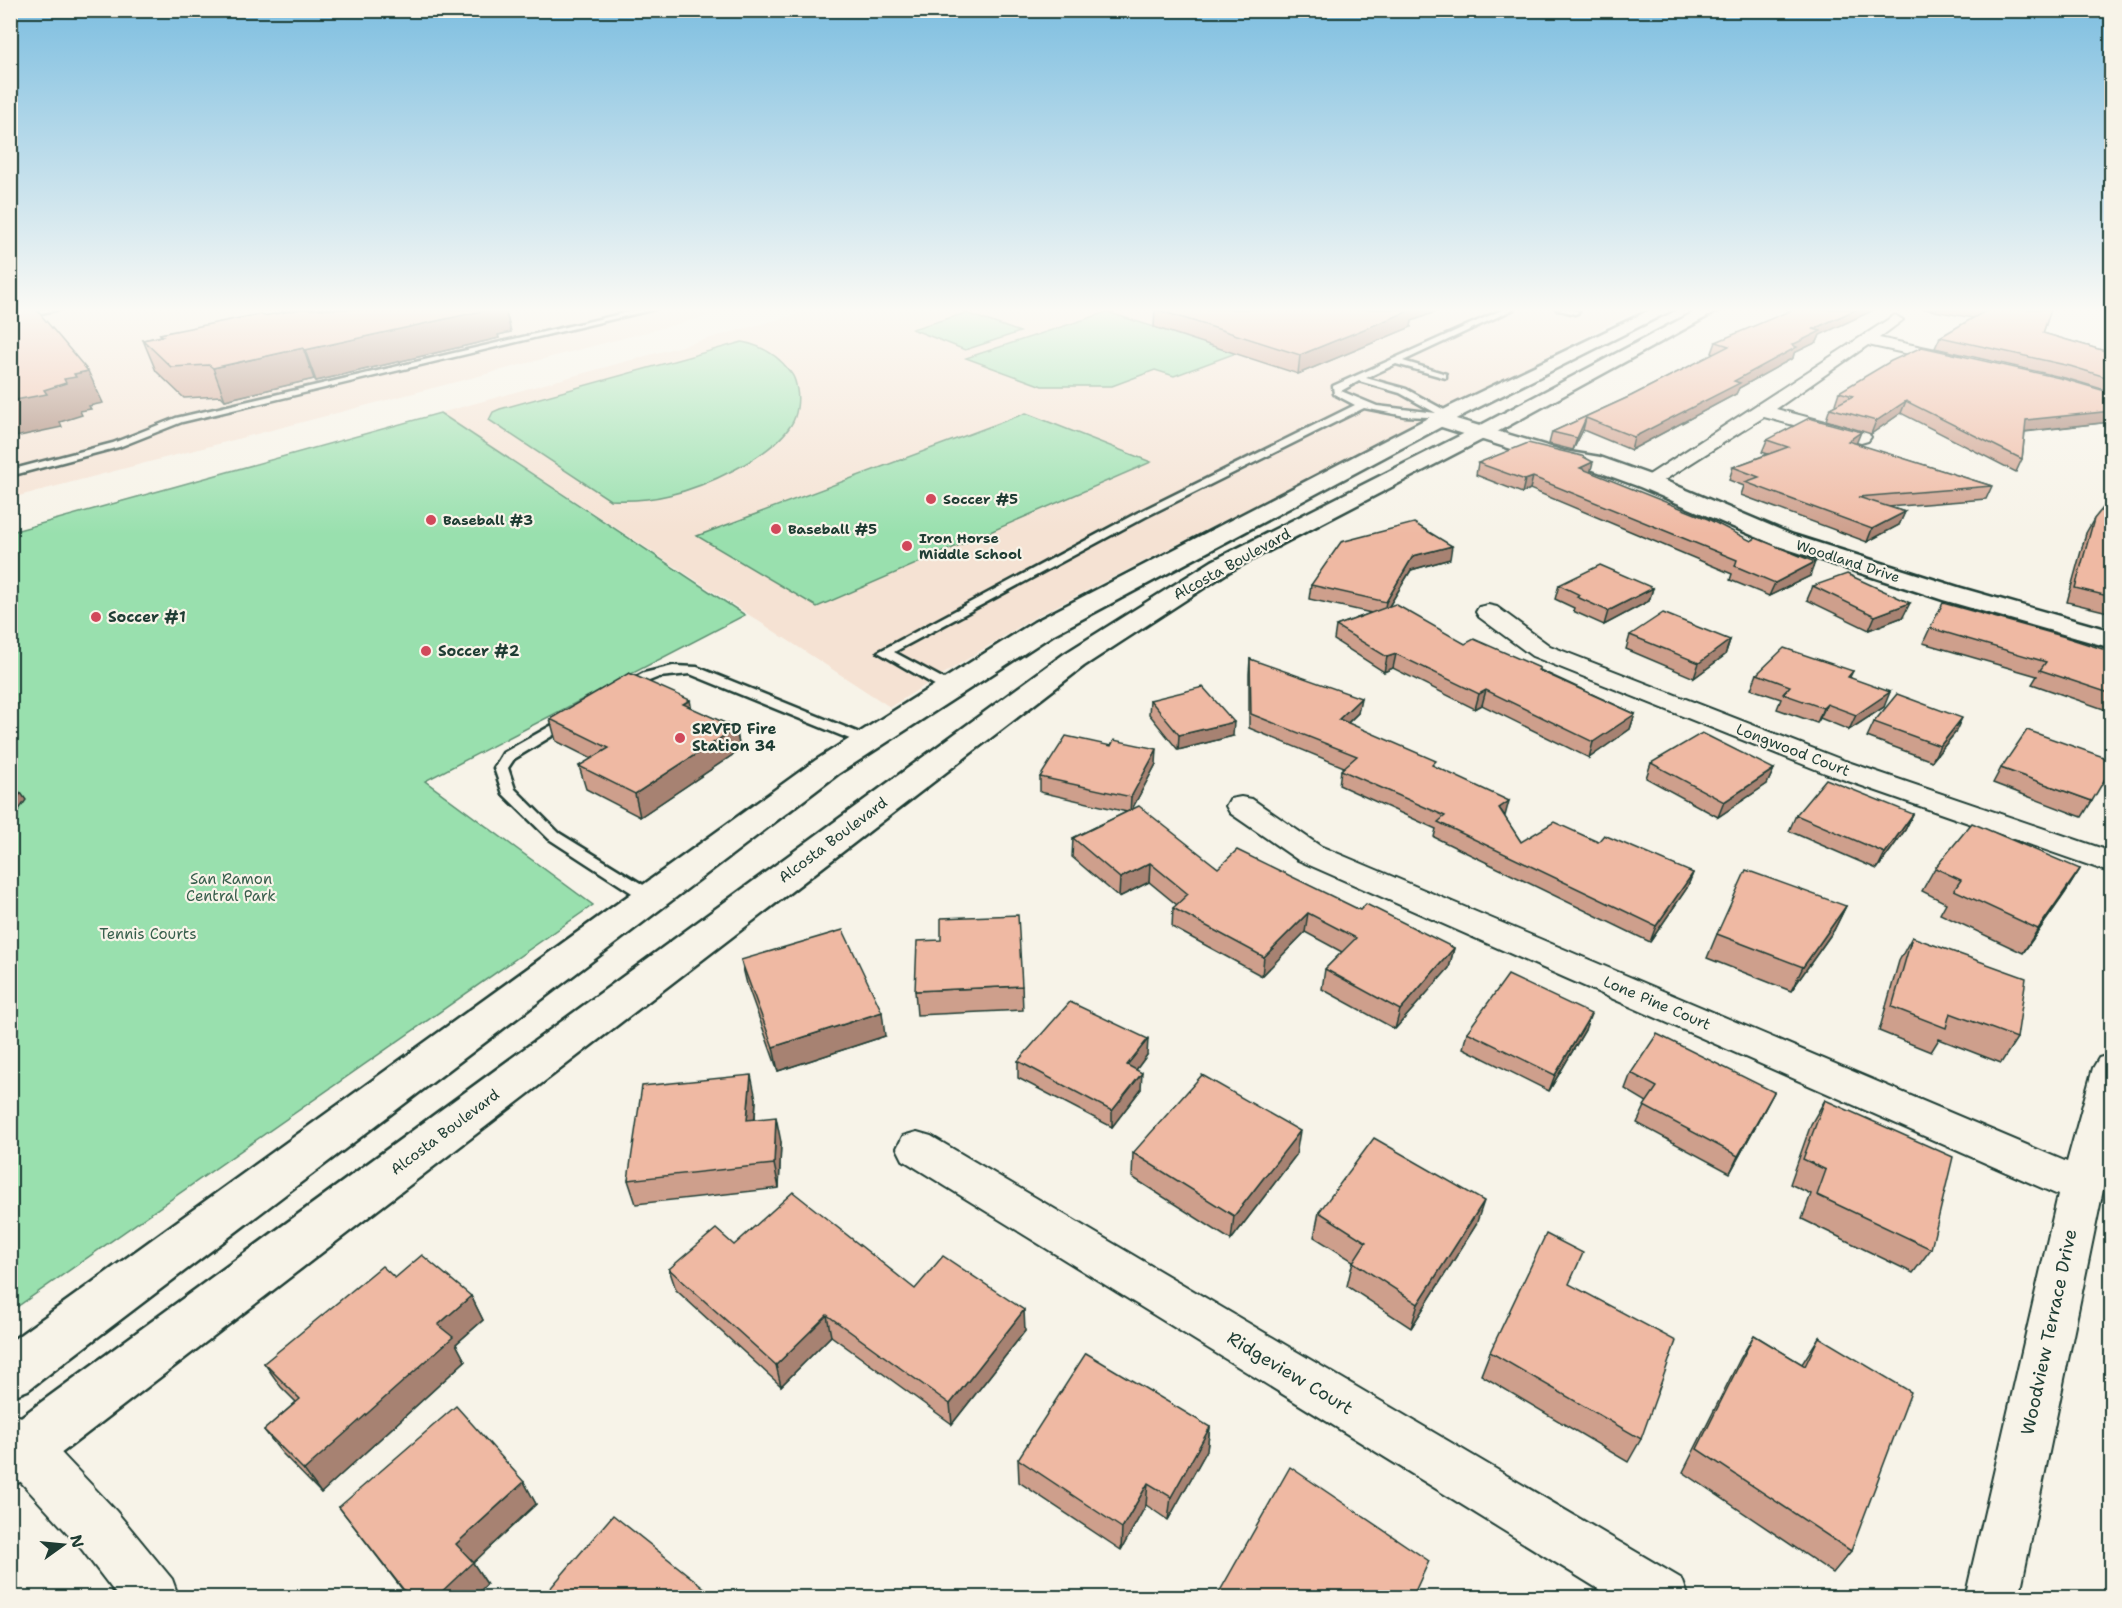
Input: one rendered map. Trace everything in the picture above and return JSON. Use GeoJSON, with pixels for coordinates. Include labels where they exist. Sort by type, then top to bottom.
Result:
{"type":"FeatureCollection","features":[{"type":"Feature","properties":{"kind":"main road","name":"Alcosta Boulevard"},"geometry":{"type":"LineString","coordinates":[[16,1359],[652,898],[827,767],[1044,628],[1513,384]]}},
{"type":"Feature","properties":{"kind":"main road","name":"Alcosta Boulevard"},"geometry":{"type":"LineString","coordinates":[[15,1447],[1074,660],[1221,566],[1573,384]]}},
{"type":"Feature","properties":{"kind":"main road","name":"Woodland Drive"},"geometry":{"type":"LineString","coordinates":[[1448,416],[1491,428],[1561,457],[1592,462],[1648,482],[1784,540],[1952,594],[2112,640]]}},
{"type":"Feature","properties":{"kind":"street"},"geometry":{"type":"LineString","coordinates":[[1648,482],[1801,384]]}},
{"type":"Feature","properties":{"kind":"street"},"geometry":{"type":"LineString","coordinates":[[1761,411],[1861,436]]}},
{"type":"Feature","properties":{"kind":"street","name":"Longwood Court"},"geometry":{"type":"LineString","coordinates":[[1488,612],[1541,651],[1835,767],[2112,863]]}},
{"type":"Feature","properties":{"kind":"street","name":"Lone Pine Court"},"geometry":{"type":"LineString","coordinates":[[1241,806],[1309,853],[2080,1186]]}},
{"type":"Feature","properties":{"kind":"street","name":"Woodview Terrace Drive"},"geometry":{"type":"LineString","coordinates":[[1992,1598],[2080,1186],[2112,1068]]}},
{"type":"Feature","properties":{"kind":"street","name":"Ridgeview Court"},"geometry":{"type":"LineString","coordinates":[[917,1148],[1662,1598]]}},
{"type":"Feature","properties":{"kind":"street"},"geometry":{"type":"LineString","coordinates":[[15,1447],[98,1529],[153,1598]]}},
{"type":"Feature","properties":{"kind":"lane"},"geometry":{"type":"LineString","coordinates":[[10,473],[117,445],[179,420],[332,384]]}},
{"type":"Feature","properties":{"kind":"lane"},"geometry":{"type":"LineString","coordinates":[[1343,384],[1336,387],[1337,392],[1346,399],[1402,412],[1448,416]]}},
{"type":"Feature","properties":{"kind":"lane"},"geometry":{"type":"LineString","coordinates":[[1379,384],[1403,391],[1448,416]]}},
{"type":"Feature","properties":{"kind":"lane"},"geometry":{"type":"LineString","coordinates":[[950,688],[884,652],[1141,514],[1365,404]]}},
{"type":"Feature","properties":{"kind":"lane"},"geometry":{"type":"LineString","coordinates":[[615,692],[647,675],[669,669],[692,670],[867,741]]}},
{"type":"Feature","properties":{"kind":"lane"},"geometry":{"type":"LineString","coordinates":[[586,709],[508,756],[501,768],[508,791],[554,836],[652,898]]}},
{"type":"Feature","properties":{"kind":"shaded area"},"geometry":{"type":"Polygon","coordinates":[[[11,384],[448,384],[11,498],[11,384]]]}},
{"type":"Feature","properties":{"kind":"shaded area","name":"Iron Horse Middle School"},"geometry":{"type":"Polygon","coordinates":[[[544,384],[1493,384],[1037,616],[890,707],[440,413],[544,384]]]}},
{"type":"Feature","properties":{"kind":"green space"},"geometry":{"type":"Polygon","coordinates":[[[590,384],[796,384],[798,394],[795,417],[791,425],[781,437],[753,459],[718,478],[683,491],[662,497],[632,500],[610,500],[489,420],[493,412],[590,384]]]}},
{"type":"Feature","properties":{"kind":"green space"},"geometry":{"type":"Polygon","coordinates":[[[1037,384],[1117,384],[1112,386],[1042,386],[1037,384]]]}},
{"type":"Feature","properties":{"kind":"green space","name":"San Ramon Central Park"},"geometry":{"type":"Polygon","coordinates":[[[440,413],[745,615],[425,781],[593,905],[11,1311],[11,532],[440,413]]]}},
{"type":"Feature","properties":{"kind":"green space","name":"Soccer #5"},"geometry":{"type":"Polygon","coordinates":[[[1026,413],[1151,462],[817,607],[697,536],[1026,413]]]}},
{"type":"Feature","properties":{"kind":"building"},"geometry":{"type":"Polygon","coordinates":[[[10,384],[63,384],[44,390],[47,394],[10,401],[10,384]]]}},
{"type":"Feature","properties":{"kind":"building"},"geometry":{"type":"Polygon","coordinates":[[[1654,384],[1738,384],[1634,437],[1586,418],[1577,438],[1552,432],[1654,384]]]}},
{"type":"Feature","properties":{"kind":"building"},"geometry":{"type":"Polygon","coordinates":[[[1852,384],[2081,384],[2112,393],[2112,399],[2107,400],[2112,402],[2112,411],[2026,420],[2022,459],[1906,401],[1876,421],[1830,408],[1853,396],[1839,392],[1852,384]]]}},
{"type":"Feature","properties":{"kind":"building"},"geometry":{"type":"Polygon","coordinates":[[[1809,418],[1861,432],[1848,441],[1992,486],[1858,497],[1905,512],[1872,529],[1745,482],[1759,477],[1733,467],[1788,447],[1767,440],[1809,418]]]}},
{"type":"Feature","properties":{"kind":"building"},"geometry":{"type":"Polygon","coordinates":[[[1528,443],[1582,456],[1593,462],[1580,468],[1708,519],[1751,541],[1756,538],[1815,562],[1775,583],[1735,566],[1737,560],[1533,477],[1525,480],[1478,463],[1528,443]]]}},
{"type":"Feature","properties":{"kind":"building"},"geometry":{"type":"Polygon","coordinates":[[[2112,497],[2112,597],[2075,588],[2094,519],[2112,497]]]}},
{"type":"Feature","properties":{"kind":"building"},"geometry":{"type":"Polygon","coordinates":[[[1414,523],[1452,546],[1413,556],[1386,602],[1311,585],[1341,542],[1414,523]]]}},
{"type":"Feature","properties":{"kind":"building"},"geometry":{"type":"Polygon","coordinates":[[[1600,565],[1653,588],[1608,611],[1577,597],[1580,595],[1559,585],[1600,565]]]}},
{"type":"Feature","properties":{"kind":"building"},"geometry":{"type":"Polygon","coordinates":[[[1847,574],[1910,603],[1875,616],[1813,586],[1847,574]]]}},
{"type":"Feature","properties":{"kind":"building"},"geometry":{"type":"Polygon","coordinates":[[[1943,603],[2112,652],[2112,694],[2040,670],[2046,662],[1930,628],[1943,603]]]}},
{"type":"Feature","properties":{"kind":"building"},"geometry":{"type":"Polygon","coordinates":[[[1395,604],[1465,644],[1474,639],[1635,714],[1593,742],[1486,690],[1479,694],[1396,654],[1387,657],[1336,626],[1395,604]]]}},
{"type":"Feature","properties":{"kind":"building"},"geometry":{"type":"Polygon","coordinates":[[[1663,613],[1730,640],[1699,663],[1630,635],[1663,613]]]}},
{"type":"Feature","properties":{"kind":"building"},"geometry":{"type":"Polygon","coordinates":[[[1784,648],[1853,671],[1848,677],[1890,692],[1856,715],[1827,704],[1823,708],[1783,694],[1790,686],[1757,674],[1784,648]]]}},
{"type":"Feature","properties":{"kind":"building"},"geometry":{"type":"Polygon","coordinates":[[[1250,659],[1361,698],[1339,719],[1436,761],[1432,765],[1509,801],[1499,808],[1521,842],[1554,822],[1598,842],[1604,835],[1693,873],[1656,926],[1438,822],[1445,816],[1341,770],[1357,756],[1251,714],[1250,659]]]}},
{"type":"Feature","properties":{"kind":"building"},"geometry":{"type":"Polygon","coordinates":[[[629,673],[690,700],[683,704],[736,728],[635,794],[579,766],[609,748],[550,719],[629,673]]]}},
{"type":"Feature","properties":{"kind":"building"},"geometry":{"type":"Polygon","coordinates":[[[1203,687],[1234,722],[1179,735],[1150,700],[1203,687]]]}},
{"type":"Feature","properties":{"kind":"building"},"geometry":{"type":"Polygon","coordinates":[[[1897,694],[1962,718],[1940,746],[1874,722],[1897,694]]]}},
{"type":"Feature","properties":{"kind":"building"},"geometry":{"type":"Polygon","coordinates":[[[2027,730],[2112,760],[2112,767],[2092,801],[2001,768],[2027,730]]]}},
{"type":"Feature","properties":{"kind":"building"},"geometry":{"type":"Polygon","coordinates":[[[1702,733],[1774,769],[1724,802],[1651,763],[1702,733]]]}},
{"type":"Feature","properties":{"kind":"building"},"geometry":{"type":"Polygon","coordinates":[[[1066,736],[1111,746],[1114,740],[1157,749],[1131,797],[1040,777],[1066,736]]]}},
{"type":"Feature","properties":{"kind":"building"},"geometry":{"type":"Polygon","coordinates":[[[1826,779],[1913,814],[1885,853],[1796,815],[1826,779]]]}},
{"type":"Feature","properties":{"kind":"building"},"geometry":{"type":"Polygon","coordinates":[[[10,784],[21,793],[10,807],[10,784]]]}},
{"type":"Feature","properties":{"kind":"building"},"geometry":{"type":"Polygon","coordinates":[[[1139,806],[1218,868],[1237,850],[1360,910],[1366,904],[1454,948],[1400,1010],[1325,969],[1356,938],[1308,913],[1264,957],[1173,908],[1188,894],[1150,863],[1120,878],[1073,838],[1139,806]]]}},
{"type":"Feature","properties":{"kind":"building"},"geometry":{"type":"Polygon","coordinates":[[[1972,823],[2080,869],[2038,929],[1954,890],[1961,880],[1935,868],[1972,823]]]}},
{"type":"Feature","properties":{"kind":"building"},"geometry":{"type":"Polygon","coordinates":[[[1746,870],[1846,906],[1803,967],[1717,934],[1746,870]]]}},
{"type":"Feature","properties":{"kind":"building"},"geometry":{"type":"Polygon","coordinates":[[[1018,915],[1022,986],[915,991],[917,941],[941,940],[941,918],[1018,915]]]}},
{"type":"Feature","properties":{"kind":"building"},"geometry":{"type":"Polygon","coordinates":[[[843,930],[882,1012],[773,1047],[741,960],[843,930]]]}},
{"type":"Feature","properties":{"kind":"building"},"geometry":{"type":"Polygon","coordinates":[[[1912,937],[2026,978],[2017,1038],[1950,1013],[1946,1028],[1892,1007],[1912,937]]]}},
{"type":"Feature","properties":{"kind":"building"},"geometry":{"type":"Polygon","coordinates":[[[1508,975],[1591,1014],[1555,1075],[1467,1032],[1508,975]]]}},
{"type":"Feature","properties":{"kind":"building"},"geometry":{"type":"Polygon","coordinates":[[[1070,1002],[1148,1039],[1127,1065],[1142,1073],[1112,1111],[1018,1061],[1070,1002]]]}},
{"type":"Feature","properties":{"kind":"building"},"geometry":{"type":"Polygon","coordinates":[[[1657,1034],[1774,1092],[1738,1156],[1644,1106],[1657,1087],[1631,1073],[1657,1034]]]}},
{"type":"Feature","properties":{"kind":"building"},"geometry":{"type":"Polygon","coordinates":[[[751,1075],[747,1120],[776,1117],[774,1164],[628,1180],[642,1086],[751,1075]]]}},
{"type":"Feature","properties":{"kind":"building"},"geometry":{"type":"Polygon","coordinates":[[[1202,1075],[1300,1131],[1234,1216],[1133,1153],[1202,1075]]]}},
{"type":"Feature","properties":{"kind":"building"},"geometry":{"type":"Polygon","coordinates":[[[1825,1100],[1953,1157],[1931,1249],[1817,1195],[1826,1170],[1803,1159],[1825,1100]]]}},
{"type":"Feature","properties":{"kind":"building"},"geometry":{"type":"Polygon","coordinates":[[[1374,1138],[1484,1201],[1418,1304],[1353,1262],[1366,1242],[1319,1212],[1374,1138]]]}},
{"type":"Feature","properties":{"kind":"building"},"geometry":{"type":"Polygon","coordinates":[[[793,1192],[915,1289],[943,1256],[1024,1310],[950,1404],[827,1315],[776,1365],[669,1269],[716,1229],[734,1245],[793,1192]]]}},
{"type":"Feature","properties":{"kind":"building"},"geometry":{"type":"Polygon","coordinates":[[[1546,1234],[1583,1253],[1569,1284],[1676,1341],[1641,1439],[1490,1352],[1546,1234]]]}},
{"type":"Feature","properties":{"kind":"building"},"geometry":{"type":"Polygon","coordinates":[[[422,1255],[471,1296],[438,1325],[453,1337],[304,1470],[264,1430],[300,1399],[264,1363],[382,1266],[395,1278],[422,1255]]]}},
{"type":"Feature","properties":{"kind":"building"},"geometry":{"type":"Polygon","coordinates":[[[1754,1335],[1805,1366],[1819,1337],[1911,1392],[1851,1551],[1697,1449],[1754,1335]]]}},
{"type":"Feature","properties":{"kind":"building"},"geometry":{"type":"Polygon","coordinates":[[[1086,1353],[1210,1427],[1171,1497],[1148,1483],[1122,1528],[1018,1459],[1086,1353]]]}},
{"type":"Feature","properties":{"kind":"building"},"geometry":{"type":"Polygon","coordinates":[[[456,1406],[524,1482],[456,1544],[473,1562],[435,1598],[410,1598],[339,1507],[456,1406]]]}},
{"type":"Feature","properties":{"kind":"building"},"geometry":{"type":"Polygon","coordinates":[[[1290,1467],[1429,1561],[1412,1598],[1216,1598],[1290,1467]]]}},
{"type":"Feature","properties":{"kind":"building"},"geometry":{"type":"Polygon","coordinates":[[[613,1515],[717,1598],[542,1598],[613,1515]]]}},
{"type":"Feature","properties":{"kind":"place","name":"Soccer #5"},"geometry":{"type":"Point","coordinates":[931,499]}},
{"type":"Feature","properties":{"kind":"place","name":"Baseball #3"},"geometry":{"type":"Point","coordinates":[431,520]}},
{"type":"Feature","properties":{"kind":"place","name":"Baseball #5"},"geometry":{"type":"Point","coordinates":[776,529]}},
{"type":"Feature","properties":{"kind":"place","name":"Iron Horse Middle School"},"geometry":{"type":"Point","coordinates":[907,546]}},
{"type":"Feature","properties":{"kind":"place","name":"Soccer #1"},"geometry":{"type":"Point","coordinates":[96,617]}},
{"type":"Feature","properties":{"kind":"place","name":"Soccer #2"},"geometry":{"type":"Point","coordinates":[426,651]}},
{"type":"Feature","properties":{"kind":"place","name":"SRVFD Fire Station 34"},"geometry":{"type":"Point","coordinates":[680,738]}},
{"type":"Feature","properties":{"kind":"park label","name":"Tennis Courts"},"geometry":{"type":"Point","coordinates":[148,934]}}]}
